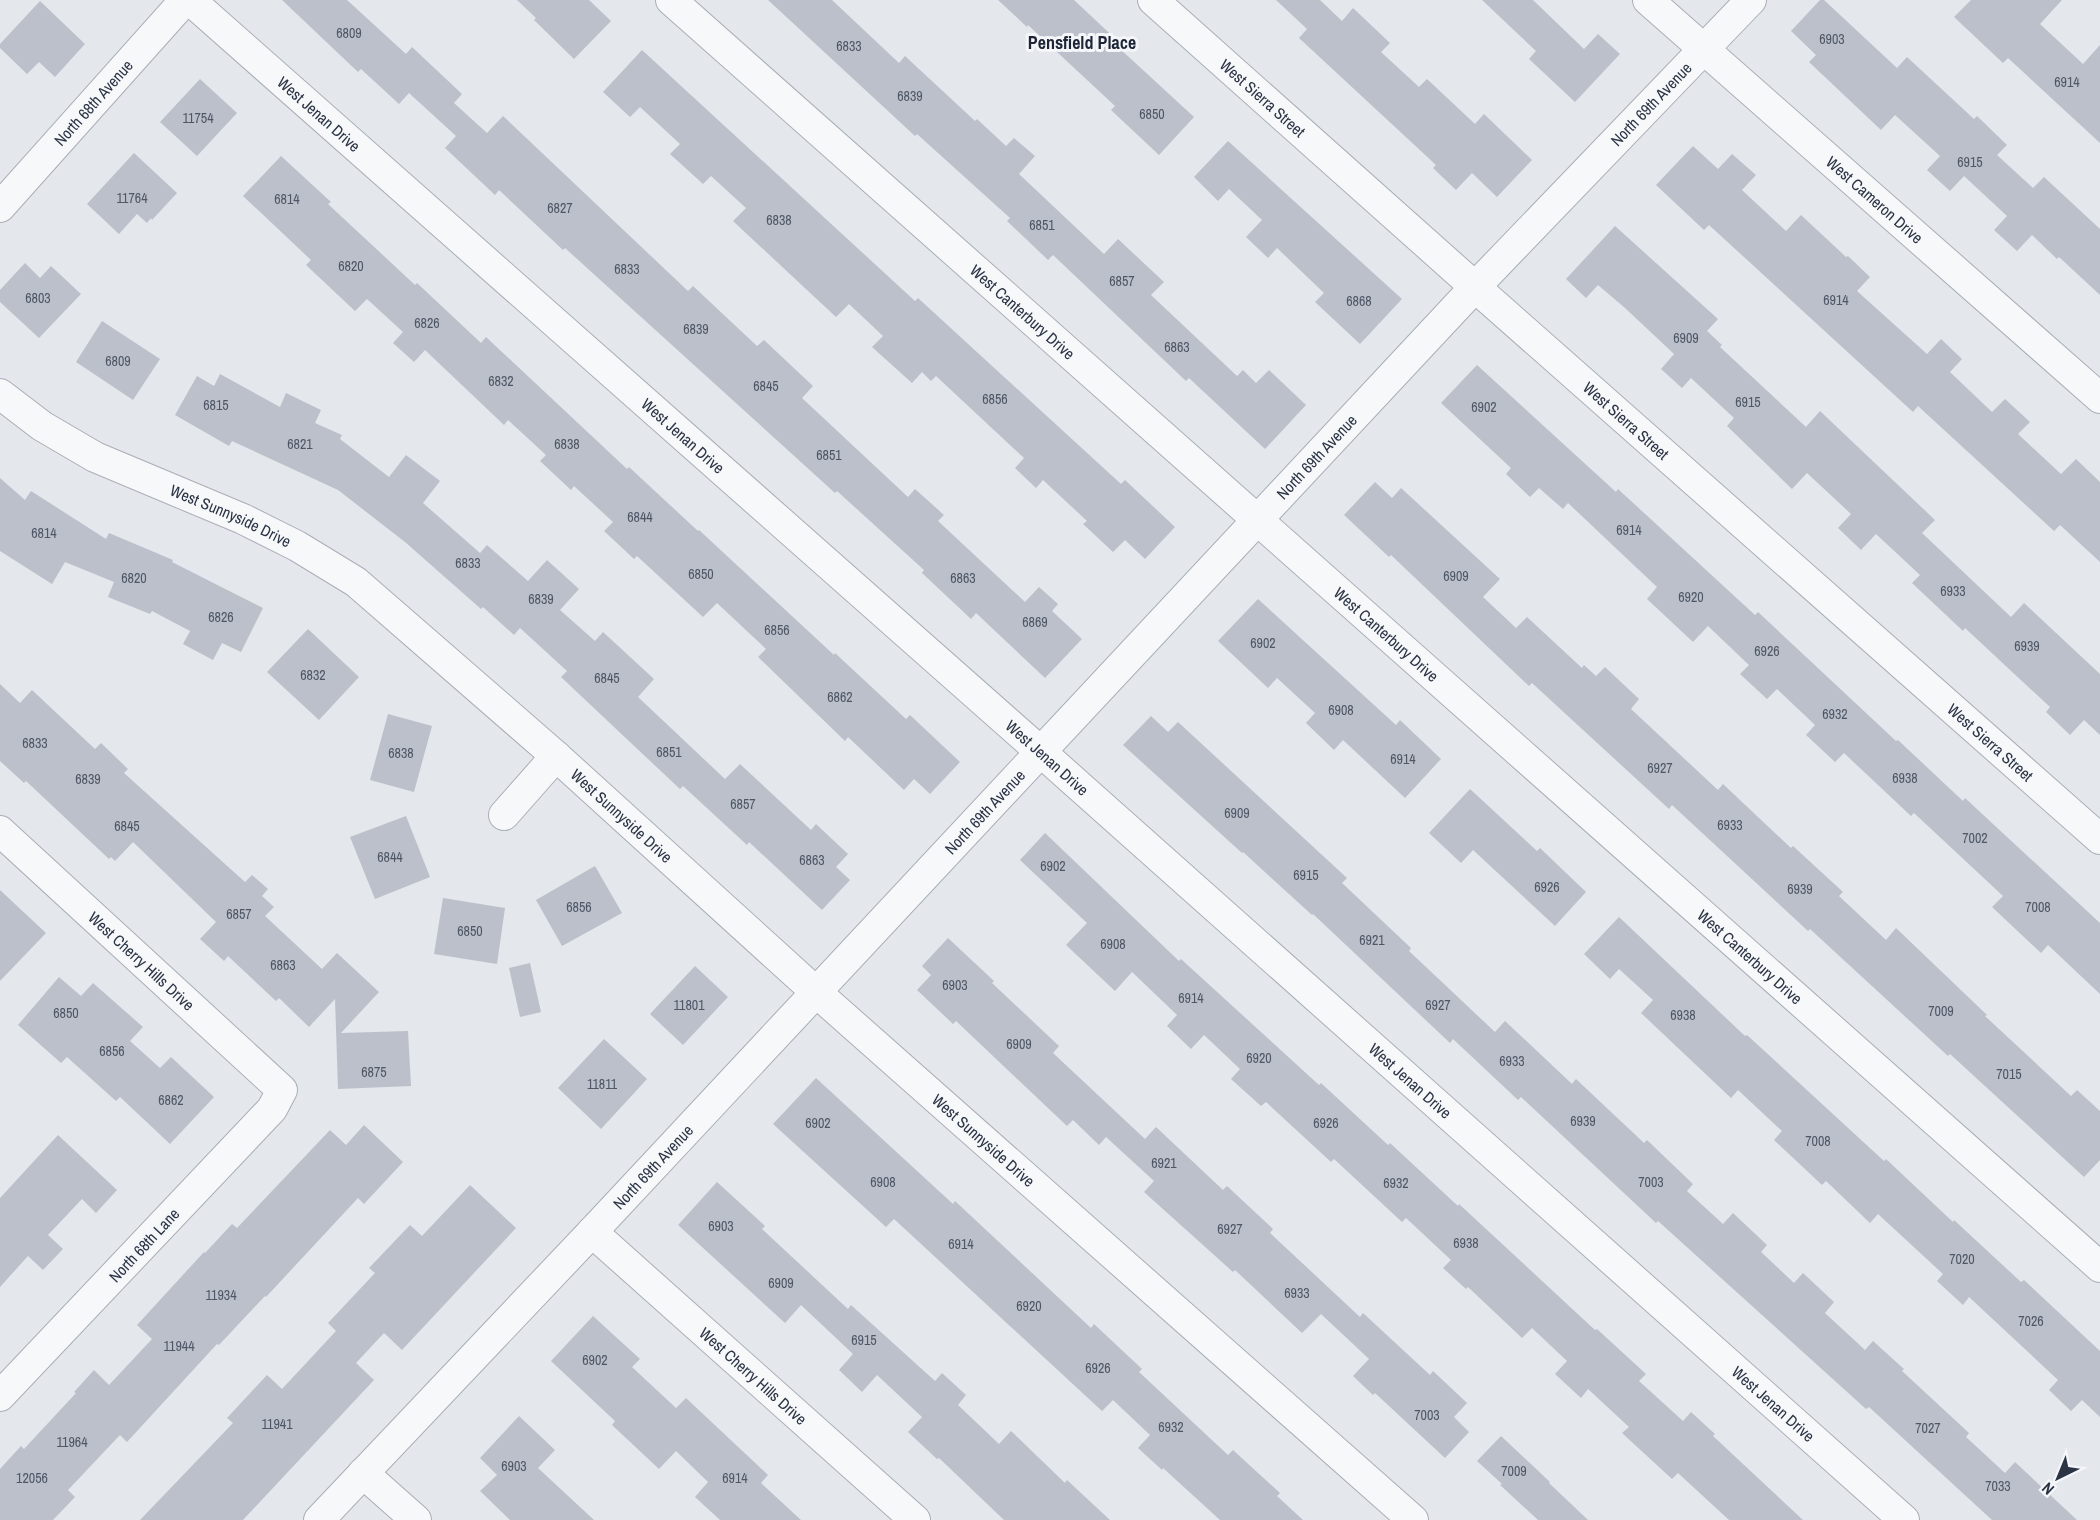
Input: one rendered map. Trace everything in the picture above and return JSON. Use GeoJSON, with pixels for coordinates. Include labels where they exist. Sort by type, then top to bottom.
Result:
{"type":"FeatureCollection","features":[{"type":"Feature","properties":{"kind":"street","name":"North 68th Avenue"},"geometry":{"type":"LineString","coordinates":[[0,207],[185,0]]}},
{"type":"Feature","properties":{"kind":"street","name":"West Jenan Drive"},"geometry":{"type":"LineString","coordinates":[[190,0],[1041,752],[1904,1520]]}},
{"type":"Feature","properties":{"kind":"street","name":"West Canterbury Drive"},"geometry":{"type":"LineString","coordinates":[[672,0],[2100,1267]]}},
{"type":"Feature","properties":{"kind":"street","name":"West Sierra Street"},"geometry":{"type":"LineString","coordinates":[[1154,0],[2100,839]]}},
{"type":"Feature","properties":{"kind":"street","name":"West Cameron Drive"},"geometry":{"type":"LineString","coordinates":[[1648,0],[2100,398]]}},
{"type":"Feature","properties":{"kind":"street","name":"North 69th Avenue"},"geometry":{"type":"LineString","coordinates":[[319,1520],[592,1232],[1475,287],[1751,0]]}},
{"type":"Feature","properties":{"kind":"street","name":"West Sunnyside Drive"},"geometry":{"type":"LineString","coordinates":[[0,394],[42,426],[95,457],[243,519],[297,546],[356,582],[556,756],[816,992],[1413,1520]]}},
{"type":"Feature","properties":{"kind":"street","name":"West Sunnyside Drive"},"geometry":{"type":"LineString","coordinates":[[504,814],[556,756]]}},
{"type":"Feature","properties":{"kind":"street","name":"West Cherry Hills Drive"},"geometry":{"type":"LineString","coordinates":[[0,831],[282,1090]]}},
{"type":"Feature","properties":{"kind":"street","name":"North 68th Lane"},"geometry":{"type":"LineString","coordinates":[[0,1396],[272,1108],[282,1090]]}},
{"type":"Feature","properties":{"kind":"street","name":"West Cherry Hills Drive"},"geometry":{"type":"LineString","coordinates":[[592,1232],[915,1520]]}},
{"type":"Feature","properties":{"kind":"street"},"geometry":{"type":"LineString","coordinates":[[363,1473],[416,1520]]}},
{"type":"Feature","properties":{"kind":"building"},"geometry":{"type":"Polygon","coordinates":[[[282,0],[347,0],[406,54],[412,47],[462,94],[454,103],[487,133],[503,116],[688,291],[693,286],[757,346],[764,340],[813,386],[802,398],[908,497],[915,489],[944,515],[938,521],[1025,602],[1039,587],[1058,604],[1052,611],[1082,639],[1045,678],[976,613],[971,619],[922,573],[924,570],[837,491],[835,493],[565,248],[563,250],[499,190],[495,195],[445,148],[456,136],[409,93],[399,104],[361,69],[358,72],[282,0]]]}},
{"type":"Feature","properties":{"kind":"building"},"geometry":{"type":"Polygon","coordinates":[[[517,0],[589,0],[611,21],[574,59],[517,0]]]}},
{"type":"Feature","properties":{"kind":"building"},"geometry":{"type":"Polygon","coordinates":[[[768,0],[832,0],[899,63],[905,56],[975,121],[977,119],[1006,146],[1014,138],[1035,156],[1019,174],[1104,254],[1118,239],[1164,282],[1151,295],[1237,376],[1243,370],[1256,383],[1269,370],[1306,405],[1265,449],[1189,378],[1186,381],[1053,255],[1048,260],[1007,221],[1010,218],[917,134],[915,136],[768,0]]]}},
{"type":"Feature","properties":{"kind":"building"},"geometry":{"type":"Polygon","coordinates":[[[998,0],[1074,0],[1121,44],[1118,47],[1194,117],[1159,155],[1111,110],[1115,106],[998,0]]]}},
{"type":"Feature","properties":{"kind":"building"},"geometry":{"type":"Polygon","coordinates":[[[1276,0],[1320,0],[1342,21],[1353,8],[1390,43],[1381,52],[1419,87],[1427,79],[1475,124],[1484,114],[1532,160],[1497,197],[1472,173],[1456,190],[1433,168],[1436,165],[1299,38],[1307,29],[1276,0]]]}},
{"type":"Feature","properties":{"kind":"building"},"geometry":{"type":"Polygon","coordinates":[[[1482,0],[1533,0],[1584,49],[1598,34],[1620,54],[1575,102],[1529,59],[1536,51],[1482,0]]]}},
{"type":"Feature","properties":{"kind":"building"},"geometry":{"type":"Polygon","coordinates":[[[1820,0],[1824,0],[1897,68],[1907,57],[1974,119],[1977,116],[2007,145],[1997,155],[2033,188],[2044,177],[2100,229],[2100,295],[2032,235],[2017,251],[1994,230],[2007,216],[1964,176],[1950,191],[1927,170],[1940,156],[1895,115],[1881,130],[1809,62],[1816,55],[1791,31],[1820,0]]]}},
{"type":"Feature","properties":{"kind":"building"},"geometry":{"type":"Polygon","coordinates":[[[1971,0],[2062,0],[2040,24],[2083,64],[2100,45],[2100,143],[2008,58],[2003,63],[1954,17],[1971,0]]]}},
{"type":"Feature","properties":{"kind":"building"},"geometry":{"type":"Polygon","coordinates":[[[40,1],[85,44],[55,77],[39,62],[27,74],[0,48],[0,44],[40,1]]]}},
{"type":"Feature","properties":{"kind":"building"},"geometry":{"type":"Polygon","coordinates":[[[642,50],[915,301],[918,298],[1121,484],[1125,480],[1175,527],[1145,559],[1125,540],[1113,552],[1083,524],[1087,521],[1043,480],[1036,488],[1015,468],[1024,458],[936,376],[931,381],[922,372],[912,383],[872,347],[883,336],[849,304],[836,317],[733,221],[746,208],[711,176],[703,184],[670,154],[680,144],[640,107],[630,117],[603,92],[642,50]]]}},
{"type":"Feature","properties":{"kind":"building"},"geometry":{"type":"Polygon","coordinates":[[[200,79],[237,113],[197,156],[160,122],[200,79]]]}},
{"type":"Feature","properties":{"kind":"building"},"geometry":{"type":"Polygon","coordinates":[[[1228,141],[1402,299],[1360,344],[1315,302],[1324,293],[1277,248],[1268,258],[1246,237],[1262,220],[1229,189],[1218,201],[1194,177],[1228,141]]]}},
{"type":"Feature","properties":{"kind":"building"},"geometry":{"type":"Polygon","coordinates":[[[1693,146],[1718,169],[1732,154],[1756,175],[1742,190],[1786,231],[1801,215],[1846,257],[1848,256],[1870,277],[1857,291],[1927,354],[1941,339],[1962,359],[1950,372],[1992,412],[2005,399],[2030,422],[2018,434],[2061,474],[2076,459],[2100,482],[2100,562],[2060,525],[2054,531],[1918,406],[1913,412],[1709,225],[1704,230],[1656,185],[1693,146]]]}},
{"type":"Feature","properties":{"kind":"building"},"geometry":{"type":"Polygon","coordinates":[[[134,153],[177,193],[152,220],[151,218],[147,223],[137,214],[119,234],[87,204],[134,153]]]}},
{"type":"Feature","properties":{"kind":"building"},"geometry":{"type":"Polygon","coordinates":[[[281,156],[331,202],[328,204],[415,285],[417,283],[481,343],[486,337],[627,469],[629,467],[834,655],[835,653],[906,719],[910,715],[960,762],[930,794],[914,779],[904,790],[848,737],[845,741],[758,657],[766,649],[717,603],[703,617],[637,556],[634,559],[604,531],[613,522],[574,486],[571,490],[540,461],[546,455],[508,420],[504,425],[425,350],[414,362],[393,343],[403,332],[367,299],[355,311],[306,265],[311,260],[243,196],[281,156]]]}},
{"type":"Feature","properties":{"kind":"building"},"geometry":{"type":"Polygon","coordinates":[[[1615,226],[1718,319],[1707,331],[1722,345],[1720,347],[1806,427],[1820,411],[1935,520],[1922,533],[2011,617],[2024,603],[2100,674],[2100,735],[2084,720],[2070,735],[2046,712],[2050,707],[1965,628],[1963,631],[1912,583],[1920,575],[1876,534],[1861,550],[1838,528],[1851,514],[1807,473],[1792,489],[1727,426],[1734,418],[1691,378],[1682,388],[1661,369],[1674,354],[1625,308],[1598,285],[1586,298],[1566,279],[1615,226]]]}},
{"type":"Feature","properties":{"kind":"building"},"geometry":{"type":"Polygon","coordinates":[[[25,263],[40,278],[51,266],[81,294],[39,338],[0,302],[0,290],[25,263]]]}},
{"type":"Feature","properties":{"kind":"building"},"geometry":{"type":"Polygon","coordinates":[[[102,321],[160,359],[133,400],[76,362],[102,321]]]}},
{"type":"Feature","properties":{"kind":"building"},"geometry":{"type":"Polygon","coordinates":[[[1477,365],[1616,492],[1618,489],[1755,615],[1758,612],[1896,741],[1898,740],[1963,801],[1965,798],[2100,923],[2100,994],[2048,945],[2041,953],[1992,907],[2003,896],[1914,813],[1911,816],[1844,753],[1835,762],[1806,735],[1815,725],[1777,689],[1767,699],[1740,674],[1749,665],[1708,626],[1693,642],[1647,599],[1657,587],[1568,503],[1563,509],[1539,488],[1530,497],[1506,474],[1511,468],[1441,403],[1477,365]]]}},
{"type":"Feature","properties":{"kind":"building"},"geometry":{"type":"Polygon","coordinates":[[[220,374],[280,407],[286,393],[321,410],[315,423],[342,435],[340,439],[389,477],[406,455],[440,481],[423,503],[480,553],[487,545],[528,581],[547,560],[579,589],[560,610],[595,641],[603,632],[654,679],[638,697],[725,779],[740,764],[811,830],[816,824],[848,854],[836,867],[850,880],[822,910],[749,842],[747,845],[683,786],[680,789],[561,677],[567,671],[520,628],[514,635],[405,542],[338,490],[232,441],[229,446],[175,415],[197,376],[214,386],[220,374]]]}},
{"type":"Feature","properties":{"kind":"building"},"geometry":{"type":"Polygon","coordinates":[[[0,478],[25,500],[31,491],[106,539],[109,533],[173,560],[172,562],[263,608],[241,652],[222,643],[213,660],[183,644],[190,631],[152,611],[150,614],[108,597],[114,582],[65,562],[52,584],[0,551],[0,478]]]}},
{"type":"Feature","properties":{"kind":"building"},"geometry":{"type":"Polygon","coordinates":[[[1375,482],[1392,498],[1401,488],[1500,579],[1483,597],[1516,628],[1527,617],[1582,668],[1584,665],[1596,676],[1605,667],[1639,699],[1631,709],[1718,790],[1723,784],[1791,848],[1793,846],[1843,892],[1839,896],[1886,940],[1896,928],[1987,1015],[1985,1016],[2071,1096],[2077,1090],[2100,1111],[2100,1160],[2084,1177],[1810,929],[1808,931],[1672,805],[1669,809],[1532,683],[1529,686],[1391,555],[1389,557],[1344,515],[1375,482]]]}},
{"type":"Feature","properties":{"kind":"building"},"geometry":{"type":"Polygon","coordinates":[[[1258,599],[1396,725],[1400,720],[1441,759],[1405,798],[1343,740],[1334,750],[1306,723],[1315,713],[1277,678],[1268,688],[1218,641],[1258,599]]]}},
{"type":"Feature","properties":{"kind":"building"},"geometry":{"type":"Polygon","coordinates":[[[308,629],[359,677],[319,720],[267,672],[308,629]]]}},
{"type":"Feature","properties":{"kind":"building"},"geometry":{"type":"Polygon","coordinates":[[[0,684],[20,703],[32,690],[95,749],[101,743],[128,769],[124,773],[245,882],[252,875],[268,889],[262,896],[274,907],[265,916],[322,969],[337,953],[379,992],[341,1033],[408,1031],[411,1086],[338,1089],[335,999],[309,1027],[279,998],[276,1001],[228,956],[224,961],[200,939],[216,922],[133,842],[115,861],[111,857],[109,859],[26,781],[24,783],[0,761],[0,684]]]}},
{"type":"Feature","properties":{"kind":"building"},"geometry":{"type":"Polygon","coordinates":[[[388,714],[432,726],[414,792],[370,780],[388,714]]]}},
{"type":"Feature","properties":{"kind":"building"},"geometry":{"type":"Polygon","coordinates":[[[1151,716],[1168,732],[1178,722],[1347,878],[1342,883],[1411,948],[1409,951],[1495,1032],[1505,1021],[1572,1084],[1576,1079],[1644,1143],[1647,1140],[1693,1184],[1687,1191],[1723,1224],[1733,1213],[1767,1245],[1761,1252],[1794,1283],[1803,1273],[1834,1302],[1825,1313],[1865,1350],[1873,1341],[1969,1433],[1966,1437],[2005,1473],[2015,1462],[2077,1520],[1992,1520],[1869,1407],[1866,1409],[1658,1221],[1656,1223],[1521,1097],[1518,1100],[1453,1039],[1450,1043],[1313,914],[1123,745],[1151,716]]]}},
{"type":"Feature","properties":{"kind":"building"},"geometry":{"type":"Polygon","coordinates":[[[1470,789],[1537,851],[1540,848],[1586,892],[1555,926],[1473,850],[1461,863],[1429,833],[1470,789]]]}},
{"type":"Feature","properties":{"kind":"building"},"geometry":{"type":"Polygon","coordinates":[[[406,816],[430,877],[375,899],[350,837],[406,816]]]}},
{"type":"Feature","properties":{"kind":"building"},"geometry":{"type":"Polygon","coordinates":[[[1045,833],[1179,961],[1181,959],[1319,1085],[1321,1083],[1388,1145],[1390,1143],[1458,1206],[1459,1204],[1646,1374],[1639,1381],[1683,1421],[1691,1412],[1715,1434],[1713,1436],[1803,1520],[1729,1520],[1678,1473],[1672,1479],[1622,1433],[1629,1427],[1588,1389],[1581,1398],[1555,1374],[1567,1361],[1532,1328],[1522,1338],[1468,1287],[1466,1289],[1443,1268],[1451,1260],[1406,1218],[1402,1222],[1334,1159],[1331,1162],[1266,1102],[1261,1106],[1231,1079],[1240,1069],[1204,1035],[1191,1049],[1167,1026],[1177,1015],[1132,972],[1115,991],[1066,945],[1087,923],[1020,860],[1045,833]]]}},
{"type":"Feature","properties":{"kind":"building"},"geometry":{"type":"Polygon","coordinates":[[[595,866],[622,913],[562,946],[536,900],[595,866]]]}},
{"type":"Feature","properties":{"kind":"building"},"geometry":{"type":"Polygon","coordinates":[[[0,890],[46,933],[0,981],[0,890]]]}},
{"type":"Feature","properties":{"kind":"building"},"geometry":{"type":"Polygon","coordinates":[[[443,898],[505,908],[497,964],[434,954],[443,898]]]}},
{"type":"Feature","properties":{"kind":"building"},"geometry":{"type":"Polygon","coordinates":[[[1619,917],[1745,1036],[1747,1035],[1884,1161],[1886,1159],[2021,1282],[2024,1280],[2100,1351],[2100,1417],[2082,1400],[2071,1411],[2049,1390],[2058,1380],[1969,1297],[1963,1305],[1937,1281],[1943,1274],[1878,1214],[1870,1223],[1826,1181],[1822,1185],[1774,1140],[1782,1131],[1738,1090],[1731,1098],[1641,1013],[1653,1000],[1619,969],[1610,979],[1584,954],[1619,917]]]}},
{"type":"Feature","properties":{"kind":"building"},"geometry":{"type":"Polygon","coordinates":[[[948,938],[1059,1046],[1053,1053],[1145,1139],[1156,1127],[1223,1190],[1227,1186],[1273,1229],[1270,1233],[1360,1317],[1363,1313],[1430,1375],[1433,1371],[1467,1403],[1454,1417],[1469,1432],[1445,1458],[1375,1393],[1373,1395],[1353,1376],[1369,1359],[1321,1314],[1302,1333],[1235,1270],[1233,1272],[1144,1192],[1154,1181],[1106,1137],[1099,1145],[1073,1120],[1067,1126],[956,1021],[953,1024],[917,990],[931,975],[922,966],[948,938]]]}},
{"type":"Feature","properties":{"kind":"building"},"geometry":{"type":"Polygon","coordinates":[[[530,963],[541,1012],[520,1017],[509,968],[530,963]]]}},
{"type":"Feature","properties":{"kind":"building"},"geometry":{"type":"Polygon","coordinates":[[[695,966],[728,997],[683,1045],[650,1014],[695,966]]]}},
{"type":"Feature","properties":{"kind":"building"},"geometry":{"type":"Polygon","coordinates":[[[59,977],[81,996],[93,983],[143,1027],[130,1041],[160,1068],[171,1057],[214,1097],[170,1144],[120,1097],[116,1101],[67,1057],[61,1063],[18,1025],[59,977]]]}},
{"type":"Feature","properties":{"kind":"building"},"geometry":{"type":"Polygon","coordinates":[[[604,1039],[647,1079],[601,1129],[558,1088],[604,1039]]]}},
{"type":"Feature","properties":{"kind":"building"},"geometry":{"type":"Polygon","coordinates":[[[816,1078],[953,1204],[955,1201],[1091,1328],[1094,1324],[1142,1369],[1139,1372],[1228,1455],[1233,1450],[1280,1493],[1277,1496],[1303,1520],[1220,1520],[1138,1448],[1150,1435],[1113,1400],[1102,1411],[894,1219],[886,1227],[773,1124],[816,1078]]]}},
{"type":"Feature","properties":{"kind":"building"},"geometry":{"type":"Polygon","coordinates":[[[364,1125],[403,1162],[364,1204],[358,1198],[266,1297],[219,1345],[217,1344],[127,1442],[120,1435],[68,1490],[75,1497],[53,1520],[0,1520],[0,1469],[21,1446],[24,1449],[94,1370],[109,1385],[152,1339],[137,1325],[204,1252],[232,1224],[237,1228],[330,1130],[346,1145],[364,1125]]]}},
{"type":"Feature","properties":{"kind":"building"},"geometry":{"type":"Polygon","coordinates":[[[58,1135],[117,1190],[96,1213],[82,1199],[48,1235],[63,1249],[43,1270],[28,1256],[0,1287],[0,1198],[58,1135]]]}},
{"type":"Feature","properties":{"kind":"building"},"geometry":{"type":"Polygon","coordinates":[[[717,1182],[765,1226],[762,1229],[848,1309],[851,1305],[935,1381],[942,1373],[966,1395],[958,1405],[999,1444],[1011,1431],[1065,1483],[1067,1480],[1110,1520],[1004,1520],[908,1432],[922,1417],[877,1375],[862,1392],[839,1370],[853,1354],[801,1305],[785,1323],[678,1225],[717,1182]]]}},
{"type":"Feature","properties":{"kind":"building"},"geometry":{"type":"Polygon","coordinates":[[[470,1185],[516,1228],[402,1350],[384,1333],[356,1363],[374,1380],[243,1520],[140,1520],[233,1423],[227,1418],[267,1375],[282,1389],[336,1331],[328,1323],[375,1273],[369,1268],[410,1225],[422,1236],[470,1185]]]}},
{"type":"Feature","properties":{"kind":"building"},"geometry":{"type":"Polygon","coordinates":[[[593,1316],[640,1359],[632,1367],[676,1408],[686,1398],[768,1475],[761,1483],[801,1520],[720,1520],[695,1497],[708,1482],[676,1451],[659,1469],[612,1425],[615,1421],[551,1361],[593,1316]]]}},
{"type":"Feature","properties":{"kind":"building"},"geometry":{"type":"Polygon","coordinates":[[[519,1416],[555,1450],[538,1468],[594,1520],[510,1520],[480,1491],[497,1475],[480,1458],[519,1416]]]}},
{"type":"Feature","properties":{"kind":"building"},"geometry":{"type":"Polygon","coordinates":[[[1501,1436],[1588,1520],[1538,1520],[1500,1485],[1502,1484],[1477,1461],[1501,1436]]]}},
{"type":"Feature","properties":{"kind":"district","name":"Pensfield Place"},"geometry":{"type":"Point","coordinates":[1082,42]}}]}
